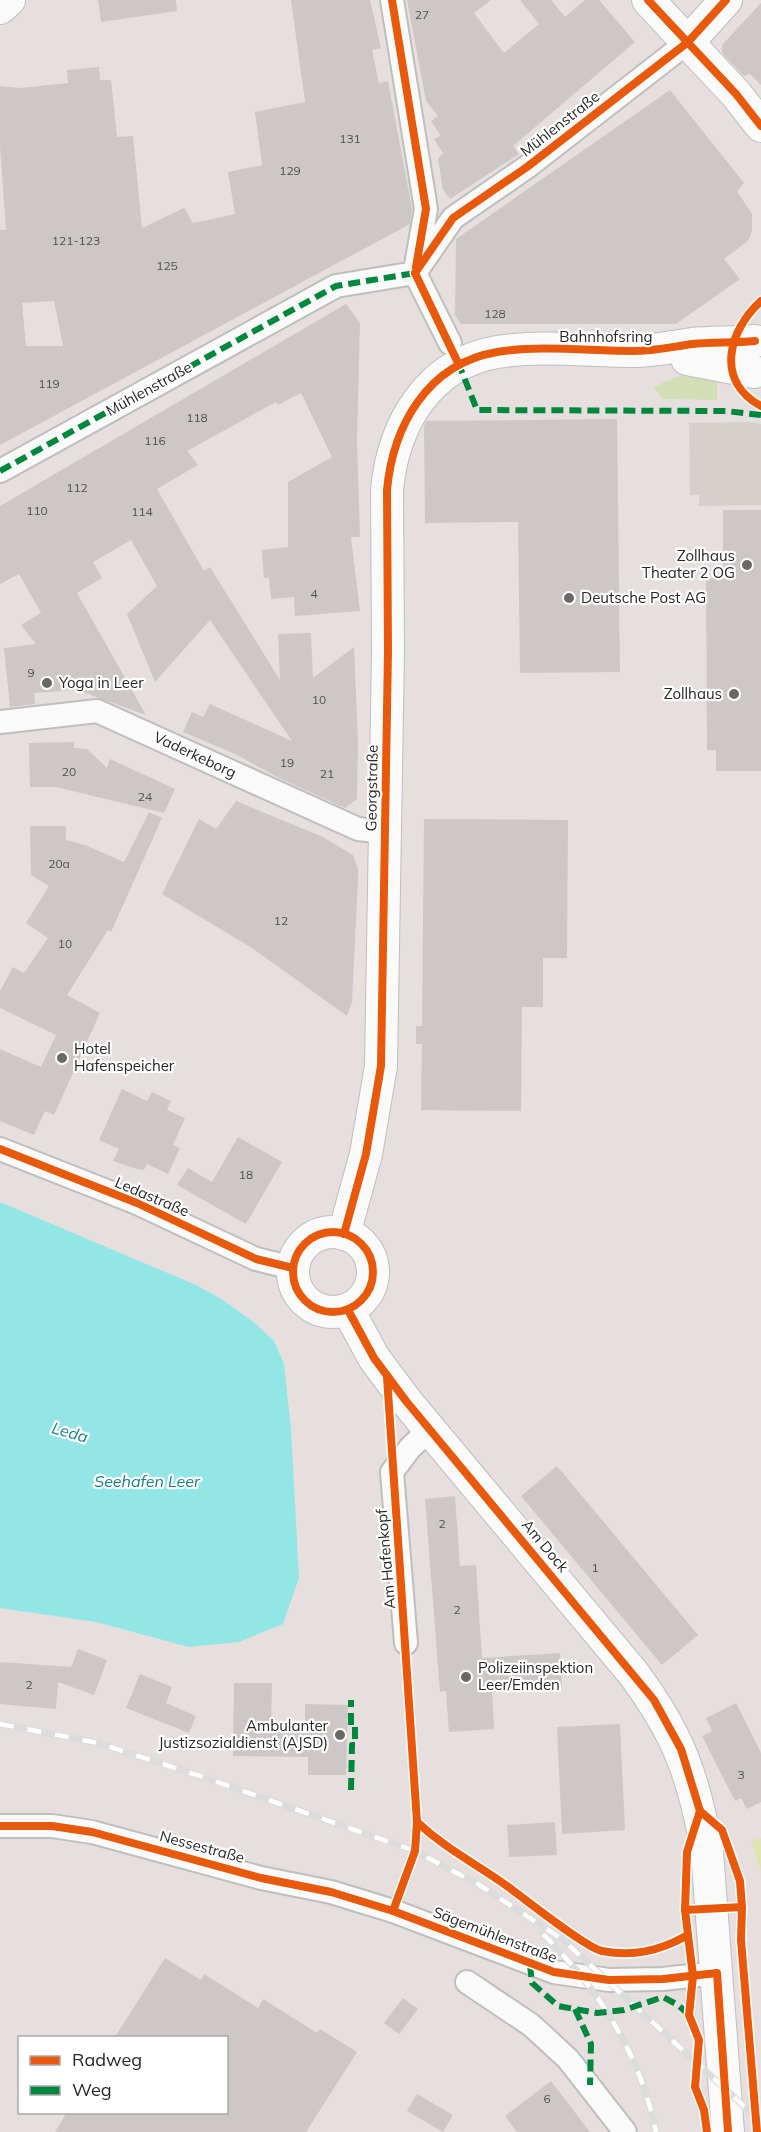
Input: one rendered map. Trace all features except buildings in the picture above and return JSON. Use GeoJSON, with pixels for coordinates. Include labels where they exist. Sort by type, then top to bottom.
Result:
{"type":"FeatureCollection","features":[{"type":"Feature","properties":{"kind":"main road"},"geometry":{"type":"LineString","coordinates":[[0,8],[9,0]]}},
{"type":"Feature","properties":{"kind":"main road"},"geometry":{"type":"LineString","coordinates":[[648,0],[743,102],[761,126]]}},
{"type":"Feature","properties":{"kind":"main road","name":"Mühlenstraße"},"geometry":{"type":"LineString","coordinates":[[688,42],[726,0]]}},
{"type":"Feature","properties":{"kind":"main road","name":"Bahnhofsring"},"geometry":{"type":"LineString","coordinates":[[455,354],[520,350],[663,351],[691,344],[758,357]]}},
{"type":"Feature","properties":{"kind":"main road","name":"Georgstraße"},"geometry":{"type":"LineString","coordinates":[[344,1234],[366,1154],[381,1066],[389,465],[398,436],[410,410],[455,354]]}},
{"type":"Feature","properties":{"kind":"main road"},"geometry":{"type":"LineString","coordinates":[[323,1233],[344,1234],[364,1246],[373,1267],[372,1282],[366,1296],[348,1310],[328,1312],[309,1305],[296,1288],[293,1268],[297,1254],[311,1239],[323,1233]]}},
{"type":"Feature","properties":{"kind":"main road","name":"Am Dock"},"geometry":{"type":"LineString","coordinates":[[348,1310],[387,1377],[633,1673],[669,1725],[681,1749],[700,1810],[707,1851],[717,1973]]}},
{"type":"Feature","properties":{"kind":"main road"},"geometry":{"type":"LineString","coordinates":[[717,1973],[728,2132]]}},
{"type":"Feature","properties":{"kind":"street"},"geometry":{"type":"LineString","coordinates":[[392,0],[426,209],[415,273],[455,354]]}},
{"type":"Feature","properties":{"kind":"street","name":"Mühlenstraße"},"geometry":{"type":"LineString","coordinates":[[0,471],[336,286],[415,273],[453,218],[527,167],[688,42]]}},
{"type":"Feature","properties":{"kind":"street","name":"Vaderkeborg"},"geometry":{"type":"LineString","coordinates":[[0,722],[97,711],[358,829],[385,832]]}},
{"type":"Feature","properties":{"kind":"street","name":"Ledastraße"},"geometry":{"type":"LineString","coordinates":[[0,1149],[136,1203],[256,1259],[293,1268]]}},
{"type":"Feature","properties":{"kind":"street","name":"Am Hafenkopf"},"geometry":{"type":"LineString","coordinates":[[406,1643],[392,1472],[410,1448],[430,1429]]}},
{"type":"Feature","properties":{"kind":"street","name":"Nessestraße"},"geometry":{"type":"LineString","coordinates":[[0,1826],[52,1826],[92,1832],[261,1878],[331,1892],[393,1911]]}},
{"type":"Feature","properties":{"kind":"street","name":"Sägemühlenstraße"},"geometry":{"type":"LineString","coordinates":[[393,1911],[554,1972],[609,1980],[663,1979],[717,1973]]}},
{"type":"Feature","properties":{"kind":"street"},"geometry":{"type":"LineString","coordinates":[[467,1982],[531,2025],[568,2059],[625,2132]]}},
{"type":"Feature","properties":{"kind":"green space"},"geometry":{"type":"Polygon","coordinates":[[[689,372],[717,372],[717,400],[663,399],[653,387],[689,372]]]}},
{"type":"Feature","properties":{"kind":"green space"},"geometry":{"type":"Polygon","coordinates":[[[761,1838],[761,1873],[751,1840],[761,1838]]]}},
{"type":"Feature","properties":{"kind":"shaded area"},"geometry":{"type":"Polygon","coordinates":[[[751,422],[761,424],[761,505],[699,506],[699,495],[690,495],[689,423],[751,422]]]}},
{"type":"Feature","properties":{"kind":"water","name":"Seehafen Leer"},"geometry":{"type":"Polygon","coordinates":[[[0,1202],[196,1285],[223,1300],[256,1324],[274,1341],[284,1364],[291,1429],[299,1578],[283,1624],[239,1642],[189,1647],[96,1622],[0,1608],[0,1202]]]}},
{"type":"Feature","properties":{"kind":"railway"},"geometry":{"type":"LineString","coordinates":[[0,1724],[98,1743],[415,1851],[478,1884],[562,1939],[761,2122]]}},
{"type":"Feature","properties":{"kind":"railway"},"geometry":{"type":"LineString","coordinates":[[543,1934],[582,1977],[614,2024],[639,2076],[656,2132]]}},
{"type":"Feature","properties":{"kind":"marked path"},"geometry":{"type":"LineString","coordinates":[[0,471],[336,286],[415,273],[417,270]]}},
{"type":"Feature","properties":{"kind":"marked path"},"geometry":{"type":"LineString","coordinates":[[458,362],[477,410],[726,411],[761,415]]}},
{"type":"Feature","properties":{"kind":"marked path"},"geometry":{"type":"LineString","coordinates":[[351,1700],[351,1726],[355,1726],[355,1745],[352,1745],[351,1790]]}},
{"type":"Feature","properties":{"kind":"marked path"},"geometry":{"type":"LineString","coordinates":[[530,1965],[532,1983],[558,2006],[597,2013],[624,2010],[663,1997],[678,2005],[689,2015]]}},
{"type":"Feature","properties":{"kind":"marked path"},"geometry":{"type":"LineString","coordinates":[[575,2009],[591,2044],[590,2085]]}},
{"type":"Feature","properties":{"kind":"cycle path"},"geometry":{"type":"LineString","coordinates":[[392,0],[426,209],[416,267]]}},
{"type":"Feature","properties":{"kind":"cycle path"},"geometry":{"type":"LineString","coordinates":[[648,0],[736,94],[761,126]]}},
{"type":"Feature","properties":{"kind":"cycle path"},"geometry":{"type":"LineString","coordinates":[[415,273],[453,218],[527,167],[688,42],[726,0]]}},
{"type":"Feature","properties":{"kind":"cycle path"},"geometry":{"type":"LineString","coordinates":[[415,273],[459,365]]}},
{"type":"Feature","properties":{"kind":"cycle path"},"geometry":{"type":"LineString","coordinates":[[761,301],[741,327],[734,341],[731,355],[732,370],[737,383],[746,396],[761,406]]}},
{"type":"Feature","properties":{"kind":"cycle path"},"geometry":{"type":"LineString","coordinates":[[344,1234],[366,1154],[381,1066],[388,651],[387,490],[397,443],[406,421],[433,384],[451,370],[472,359],[497,352],[548,349],[641,351],[692,344],[755,341]]}},
{"type":"Feature","properties":{"kind":"cycle path"},"geometry":{"type":"LineString","coordinates":[[0,1149],[137,1203],[256,1259],[293,1268]]}},
{"type":"Feature","properties":{"kind":"cycle path"},"geometry":{"type":"LineString","coordinates":[[325,1232],[341,1232],[362,1243],[373,1264],[373,1272],[373,1280],[362,1301],[341,1312],[325,1312],[311,1306],[299,1294],[293,1280],[293,1264],[299,1250],[311,1238],[325,1232]]}},
{"type":"Feature","properties":{"kind":"cycle path"},"geometry":{"type":"LineString","coordinates":[[348,1310],[374,1358],[406,1401],[654,1700],[681,1749],[700,1811]]}},
{"type":"Feature","properties":{"kind":"cycle path"},"geometry":{"type":"LineString","coordinates":[[387,1377],[417,1822],[415,1851],[393,1911]]}},
{"type":"Feature","properties":{"kind":"cycle path"},"geometry":{"type":"LineString","coordinates":[[700,1811],[722,1830],[740,1881],[742,1907]]}},
{"type":"Feature","properties":{"kind":"cycle path"},"geometry":{"type":"LineString","coordinates":[[685,1910],[687,1852],[700,1811]]}},
{"type":"Feature","properties":{"kind":"cycle path"},"geometry":{"type":"LineString","coordinates":[[417,1822],[450,1848],[594,1948],[613,1953],[635,1953],[666,1946],[686,1936]]}},
{"type":"Feature","properties":{"kind":"cycle path"},"geometry":{"type":"LineString","coordinates":[[0,1826],[52,1826],[92,1832],[261,1878],[331,1892],[393,1911],[554,1972],[609,1980],[663,1979],[717,1973],[728,2132]]}},
{"type":"Feature","properties":{"kind":"cycle path"},"geometry":{"type":"LineString","coordinates":[[707,2132],[704,2110],[695,2087],[699,2040],[689,2015],[693,1976],[685,1910],[742,1907],[741,1940],[757,2132]]}},
{"type":"Feature","properties":{"kind":"place","name":"Zollhaus Theater 2 OG"},"geometry":{"type":"Point","coordinates":[747,565]}},
{"type":"Feature","properties":{"kind":"place","name":"Deutsche Post AG"},"geometry":{"type":"Point","coordinates":[569,598]}},
{"type":"Feature","properties":{"kind":"place","name":"Yoga in Leer"},"geometry":{"type":"Point","coordinates":[47,683]}},
{"type":"Feature","properties":{"kind":"place","name":"Zollhaus"},"geometry":{"type":"Point","coordinates":[734,694]}},
{"type":"Feature","properties":{"kind":"place","name":"Hotel Hafenspeicher"},"geometry":{"type":"Point","coordinates":[62,1058]}},
{"type":"Feature","properties":{"kind":"place","name":"Polizeiinspektion Leer/Emden"},"geometry":{"type":"Point","coordinates":[466,1677]}},
{"type":"Feature","properties":{"kind":"place","name":"Ambulanter Justizsozialdienst (AJSD)"},"geometry":{"type":"Point","coordinates":[340,1735]}},
{"type":"Feature","properties":{"kind":"water label","name":"Leda"},"geometry":{"type":"Point","coordinates":[70,1432]}}]}
